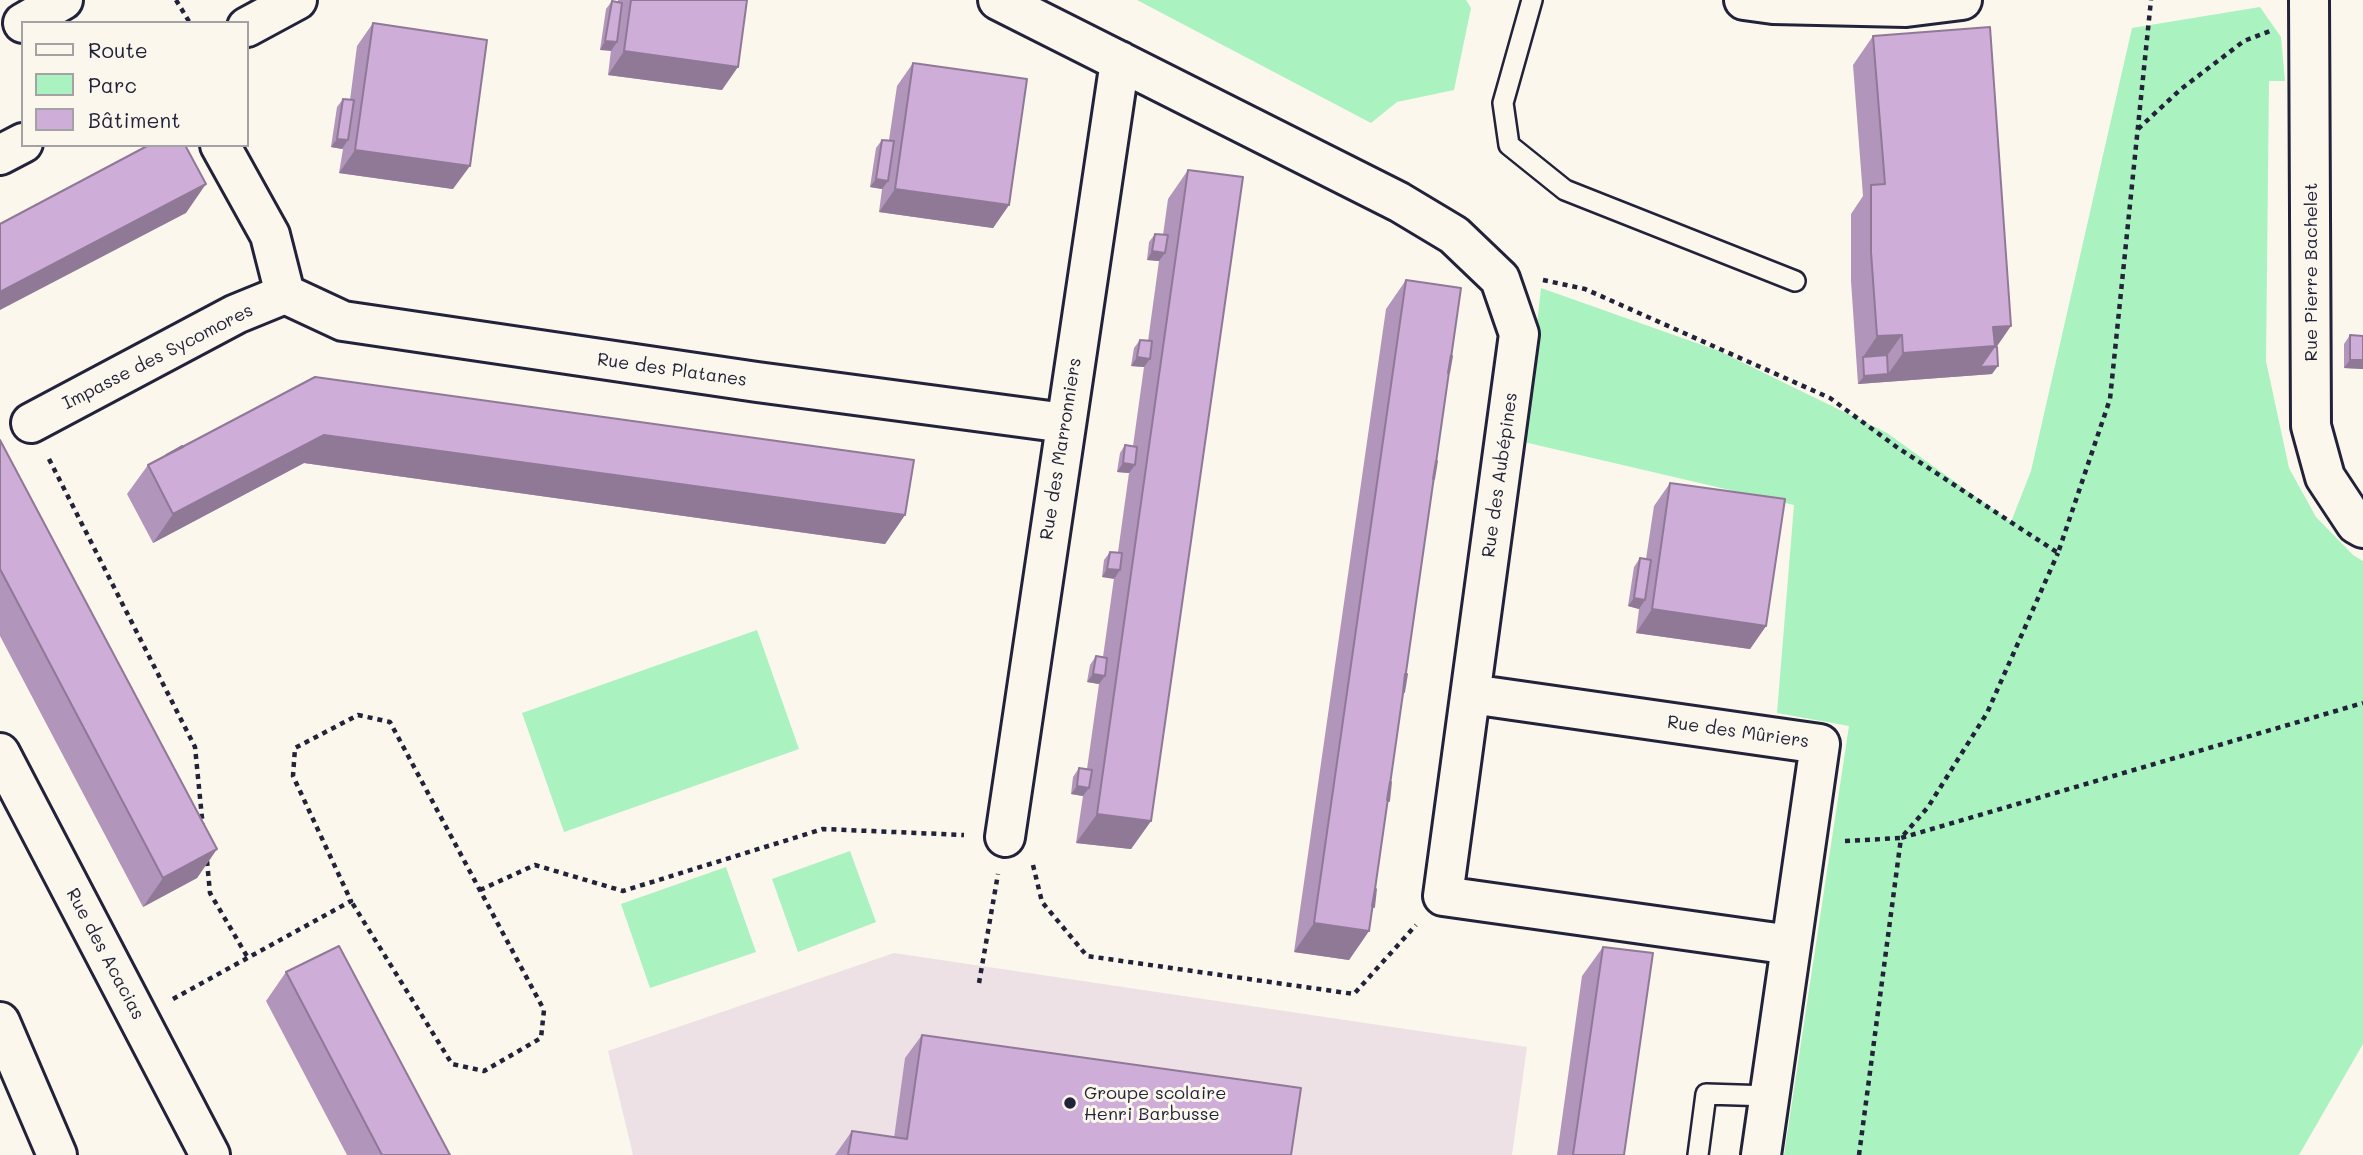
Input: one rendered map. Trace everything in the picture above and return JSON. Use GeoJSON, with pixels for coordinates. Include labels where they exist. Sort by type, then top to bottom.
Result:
{"type":"FeatureCollection","features":[{"type":"Feature","properties":{"kind":"street"},"geometry":{"type":"LineString","coordinates":[[0,8],[19,0]]}},
{"type":"Feature","properties":{"kind":"street"},"geometry":{"type":"LineString","coordinates":[[26,21],[63,0]]}},
{"type":"Feature","properties":{"kind":"street"},"geometry":{"type":"LineString","coordinates":[[248,26],[297,0]]}},
{"type":"Feature","properties":{"kind":"street","name":"Rue des Aubépines"},"geometry":{"type":"LineString","coordinates":[[998,0],[1399,202],[1454,234],[1500,279],[1519,334],[1443,896]]}},
{"type":"Feature","properties":{"kind":"street"},"geometry":{"type":"LineString","coordinates":[[1744,0],[1773,4],[1906,7],[1962,0]]}},
{"type":"Feature","properties":{"kind":"street","name":"Rue Pierre Bachelet"},"geometry":{"type":"LineString","coordinates":[[2310,11],[2311,426],[2325,477],[2356,524],[2363,528]]}},
{"type":"Feature","properties":{"kind":"street"},"geometry":{"type":"LineString","coordinates":[[0,36],[21,24]]}},
{"type":"Feature","properties":{"kind":"street","name":"Rue des Marronniers"},"geometry":{"type":"LineString","coordinates":[[1005,837],[1119,61]]}},
{"type":"Feature","properties":{"kind":"street"},"geometry":{"type":"LineString","coordinates":[[0,155],[21,144]]}},
{"type":"Feature","properties":{"kind":"street"},"geometry":{"type":"LineString","coordinates":[[221,147],[270,235],[285,294]]}},
{"type":"Feature","properties":{"kind":"street","name":"Rue des Platanes"},"geometry":{"type":"LineString","coordinates":[[285,294],[344,321],[743,380],[1065,423]]}},
{"type":"Feature","properties":{"kind":"street","name":"Impasse des Sycomores"},"geometry":{"type":"LineString","coordinates":[[31,423],[236,314],[285,294]]}},
{"type":"Feature","properties":{"kind":"street","name":"Rue des Mûriers"},"geometry":{"type":"LineString","coordinates":[[1471,694],[1820,744],[1761,1155]]}},
{"type":"Feature","properties":{"kind":"street","name":"Rue des Acacias"},"geometry":{"type":"LineString","coordinates":[[0,753],[210,1155]]}},
{"type":"Feature","properties":{"kind":"street"},"geometry":{"type":"LineString","coordinates":[[1443,896],[1791,945]]}},
{"type":"Feature","properties":{"kind":"street"},"geometry":{"type":"LineString","coordinates":[[0,1022],[57,1155]]}},
{"type":"Feature","properties":{"kind":"lane"},"geometry":{"type":"LineString","coordinates":[[1532,0],[1503,103],[1509,145],[1565,190],[1795,281]]}},
{"type":"Feature","properties":{"kind":"lane"},"geometry":{"type":"LineString","coordinates":[[1698,1155],[1706,1094],[1770,1096]]}},
{"type":"Feature","properties":{"kind":"path"},"geometry":{"type":"LineString","coordinates":[[176,0],[189,21]]}},
{"type":"Feature","properties":{"kind":"path"},"geometry":{"type":"LineString","coordinates":[[1859,1155],[1901,838],[1928,807],[1987,713],[2059,553],[2110,399],[2151,0]]}},
{"type":"Feature","properties":{"kind":"path"},"geometry":{"type":"LineString","coordinates":[[2137,130],[2181,89],[2244,41],[2310,11]]}},
{"type":"Feature","properties":{"kind":"path"},"geometry":{"type":"LineString","coordinates":[[1500,279],[1540,279],[1585,289],[1830,398],[1898,448],[2059,553]]}},
{"type":"Feature","properties":{"kind":"path"},"geometry":{"type":"LineString","coordinates":[[31,423],[195,747],[205,840]]}},
{"type":"Feature","properties":{"kind":"path"},"geometry":{"type":"LineString","coordinates":[[1806,843],[1901,838],[2363,703]]}},
{"type":"Feature","properties":{"kind":"path"},"geometry":{"type":"LineString","coordinates":[[358,715],[390,722],[544,1010],[541,1038],[484,1071],[452,1064],[351,901],[293,776],[295,748],[358,715]]}},
{"type":"Feature","properties":{"kind":"path"},"geometry":{"type":"LineString","coordinates":[[480,890],[535,865],[623,891],[824,829],[1005,837],[1027,843],[1042,902],[1087,956],[1354,994],[1443,896]]}},
{"type":"Feature","properties":{"kind":"path"},"geometry":{"type":"LineString","coordinates":[[979,983],[1005,837]]}},
{"type":"Feature","properties":{"kind":"path"},"geometry":{"type":"LineString","coordinates":[[206,853],[210,893],[247,958]]}},
{"type":"Feature","properties":{"kind":"path"},"geometry":{"type":"LineString","coordinates":[[139,1018],[351,901]]}},
{"type":"Feature","properties":{"kind":"shaded area","name":"Groupe scolaire Henri Barbusse"},"geometry":{"type":"Polygon","coordinates":[[[894,953],[1527,1047],[1512,1155],[633,1155],[608,1051],[894,953]]]}},
{"type":"Feature","properties":{"kind":"green space"},"geometry":{"type":"Polygon","coordinates":[[[1137,0],[1466,0],[1471,8],[1454,90],[1397,102],[1371,123],[1137,0]]]}},
{"type":"Feature","properties":{"kind":"green space"},"geometry":{"type":"Polygon","coordinates":[[[2260,7],[2281,37],[2285,81],[2269,81],[2266,361],[2289,468],[2316,517],[2353,555],[2363,561],[2363,1044],[2299,1155],[1784,1155],[1849,726],[1777,713],[1794,505],[1524,442],[1541,288],[1719,351],[1887,433],[2011,522],[2031,471],[2132,28],[2260,7]]]}},
{"type":"Feature","properties":{"kind":"green space"},"geometry":{"type":"Polygon","coordinates":[[[757,630],[799,749],[564,832],[522,713],[757,630]]]}},
{"type":"Feature","properties":{"kind":"green space"},"geometry":{"type":"Polygon","coordinates":[[[850,851],[876,922],[798,952],[772,879],[850,851]]]}},
{"type":"Feature","properties":{"kind":"green space"},"geometry":{"type":"Polygon","coordinates":[[[726,867],[756,952],[650,988],[621,904],[726,867]]]}},
{"type":"Feature","properties":{"kind":"building"},"geometry":{"type":"Polygon","coordinates":[[[631,0],[747,0],[738,67],[624,51],[631,0]]]}},
{"type":"Feature","properties":{"kind":"building"},"geometry":{"type":"Polygon","coordinates":[[[612,1],[622,3],[617,42],[605,41],[612,1]]]}},
{"type":"Feature","properties":{"kind":"building"},"geometry":{"type":"Polygon","coordinates":[[[373,23],[487,40],[470,166],[355,150],[373,23]]]}},
{"type":"Feature","properties":{"kind":"building"},"geometry":{"type":"Polygon","coordinates":[[[1990,27],[2011,326],[1993,327],[1995,346],[1903,353],[1902,335],[1877,336],[1871,252],[1871,185],[1885,184],[1873,36],[1990,27]]]}},
{"type":"Feature","properties":{"kind":"building"},"geometry":{"type":"Polygon","coordinates":[[[913,63],[1027,79],[1009,205],[895,189],[913,63]]]}},
{"type":"Feature","properties":{"kind":"building"},"geometry":{"type":"Polygon","coordinates":[[[343,99],[354,100],[348,140],[337,139],[343,99]]]}},
{"type":"Feature","properties":{"kind":"building"},"geometry":{"type":"Polygon","coordinates":[[[882,140],[894,141],[888,181],[876,179],[882,140]]]}},
{"type":"Feature","properties":{"kind":"building"},"geometry":{"type":"Polygon","coordinates":[[[145,147],[186,147],[206,184],[0,292],[0,224],[145,147]]]}},
{"type":"Feature","properties":{"kind":"building"},"geometry":{"type":"Polygon","coordinates":[[[1188,170],[1243,177],[1151,821],[1097,814],[1188,170]]]}},
{"type":"Feature","properties":{"kind":"building"},"geometry":{"type":"Polygon","coordinates":[[[1155,234],[1168,235],[1165,253],[1152,251],[1155,234]]]}},
{"type":"Feature","properties":{"kind":"building"},"geometry":{"type":"Polygon","coordinates":[[[1406,280],[1461,288],[1369,931],[1314,923],[1406,280]]]}},
{"type":"Feature","properties":{"kind":"building"},"geometry":{"type":"Polygon","coordinates":[[[2350,335],[2363,336],[2363,360],[2350,360],[2350,335]]]}},
{"type":"Feature","properties":{"kind":"building"},"geometry":{"type":"Polygon","coordinates":[[[1140,340],[1152,341],[1150,359],[1137,357],[1140,340]]]}},
{"type":"Feature","properties":{"kind":"building"},"geometry":{"type":"Polygon","coordinates":[[[1994,347],[1997,347],[1998,366],[1980,367],[1994,347]]]}},
{"type":"Feature","properties":{"kind":"building"},"geometry":{"type":"Polygon","coordinates":[[[1887,355],[1888,374],[1864,376],[1863,357],[1887,355]]]}},
{"type":"Feature","properties":{"kind":"building"},"geometry":{"type":"Polygon","coordinates":[[[315,377],[914,460],[905,515],[324,435],[173,514],[148,465],[315,377]]]}},
{"type":"Feature","properties":{"kind":"building"},"geometry":{"type":"Polygon","coordinates":[[[0,440],[217,849],[163,878],[0,569],[0,440]]]}},
{"type":"Feature","properties":{"kind":"building"},"geometry":{"type":"Polygon","coordinates":[[[1125,445],[1137,447],[1135,465],[1123,463],[1125,445]]]}},
{"type":"Feature","properties":{"kind":"building"},"geometry":{"type":"Polygon","coordinates":[[[1670,483],[1785,499],[1766,626],[1652,609],[1670,483]]]}},
{"type":"Feature","properties":{"kind":"building"},"geometry":{"type":"Polygon","coordinates":[[[1110,552],[1122,553],[1120,570],[1107,569],[1110,552]]]}},
{"type":"Feature","properties":{"kind":"building"},"geometry":{"type":"Polygon","coordinates":[[[1640,558],[1651,560],[1645,600],[1634,598],[1640,558]]]}},
{"type":"Feature","properties":{"kind":"building"},"geometry":{"type":"Polygon","coordinates":[[[1096,656],[1107,658],[1105,676],[1093,674],[1096,656]]]}},
{"type":"Feature","properties":{"kind":"building"},"geometry":{"type":"Polygon","coordinates":[[[1079,768],[1092,770],[1089,788],[1077,786],[1079,768]]]}},
{"type":"Feature","properties":{"kind":"building"},"geometry":{"type":"Polygon","coordinates":[[[339,946],[450,1155],[382,1155],[286,972],[339,946]]]}},
{"type":"Feature","properties":{"kind":"building"},"geometry":{"type":"Polygon","coordinates":[[[1603,947],[1653,953],[1624,1155],[1573,1155],[1603,947]]]}},
{"type":"Feature","properties":{"kind":"building"},"geometry":{"type":"Polygon","coordinates":[[[922,1035],[1301,1088],[1291,1155],[848,1155],[852,1131],[907,1139],[922,1035]]]}},
{"type":"Feature","properties":{"kind":"place","name":"Groupe scolaire Henri Barbusse"},"geometry":{"type":"Point","coordinates":[1070,1103]}}]}
